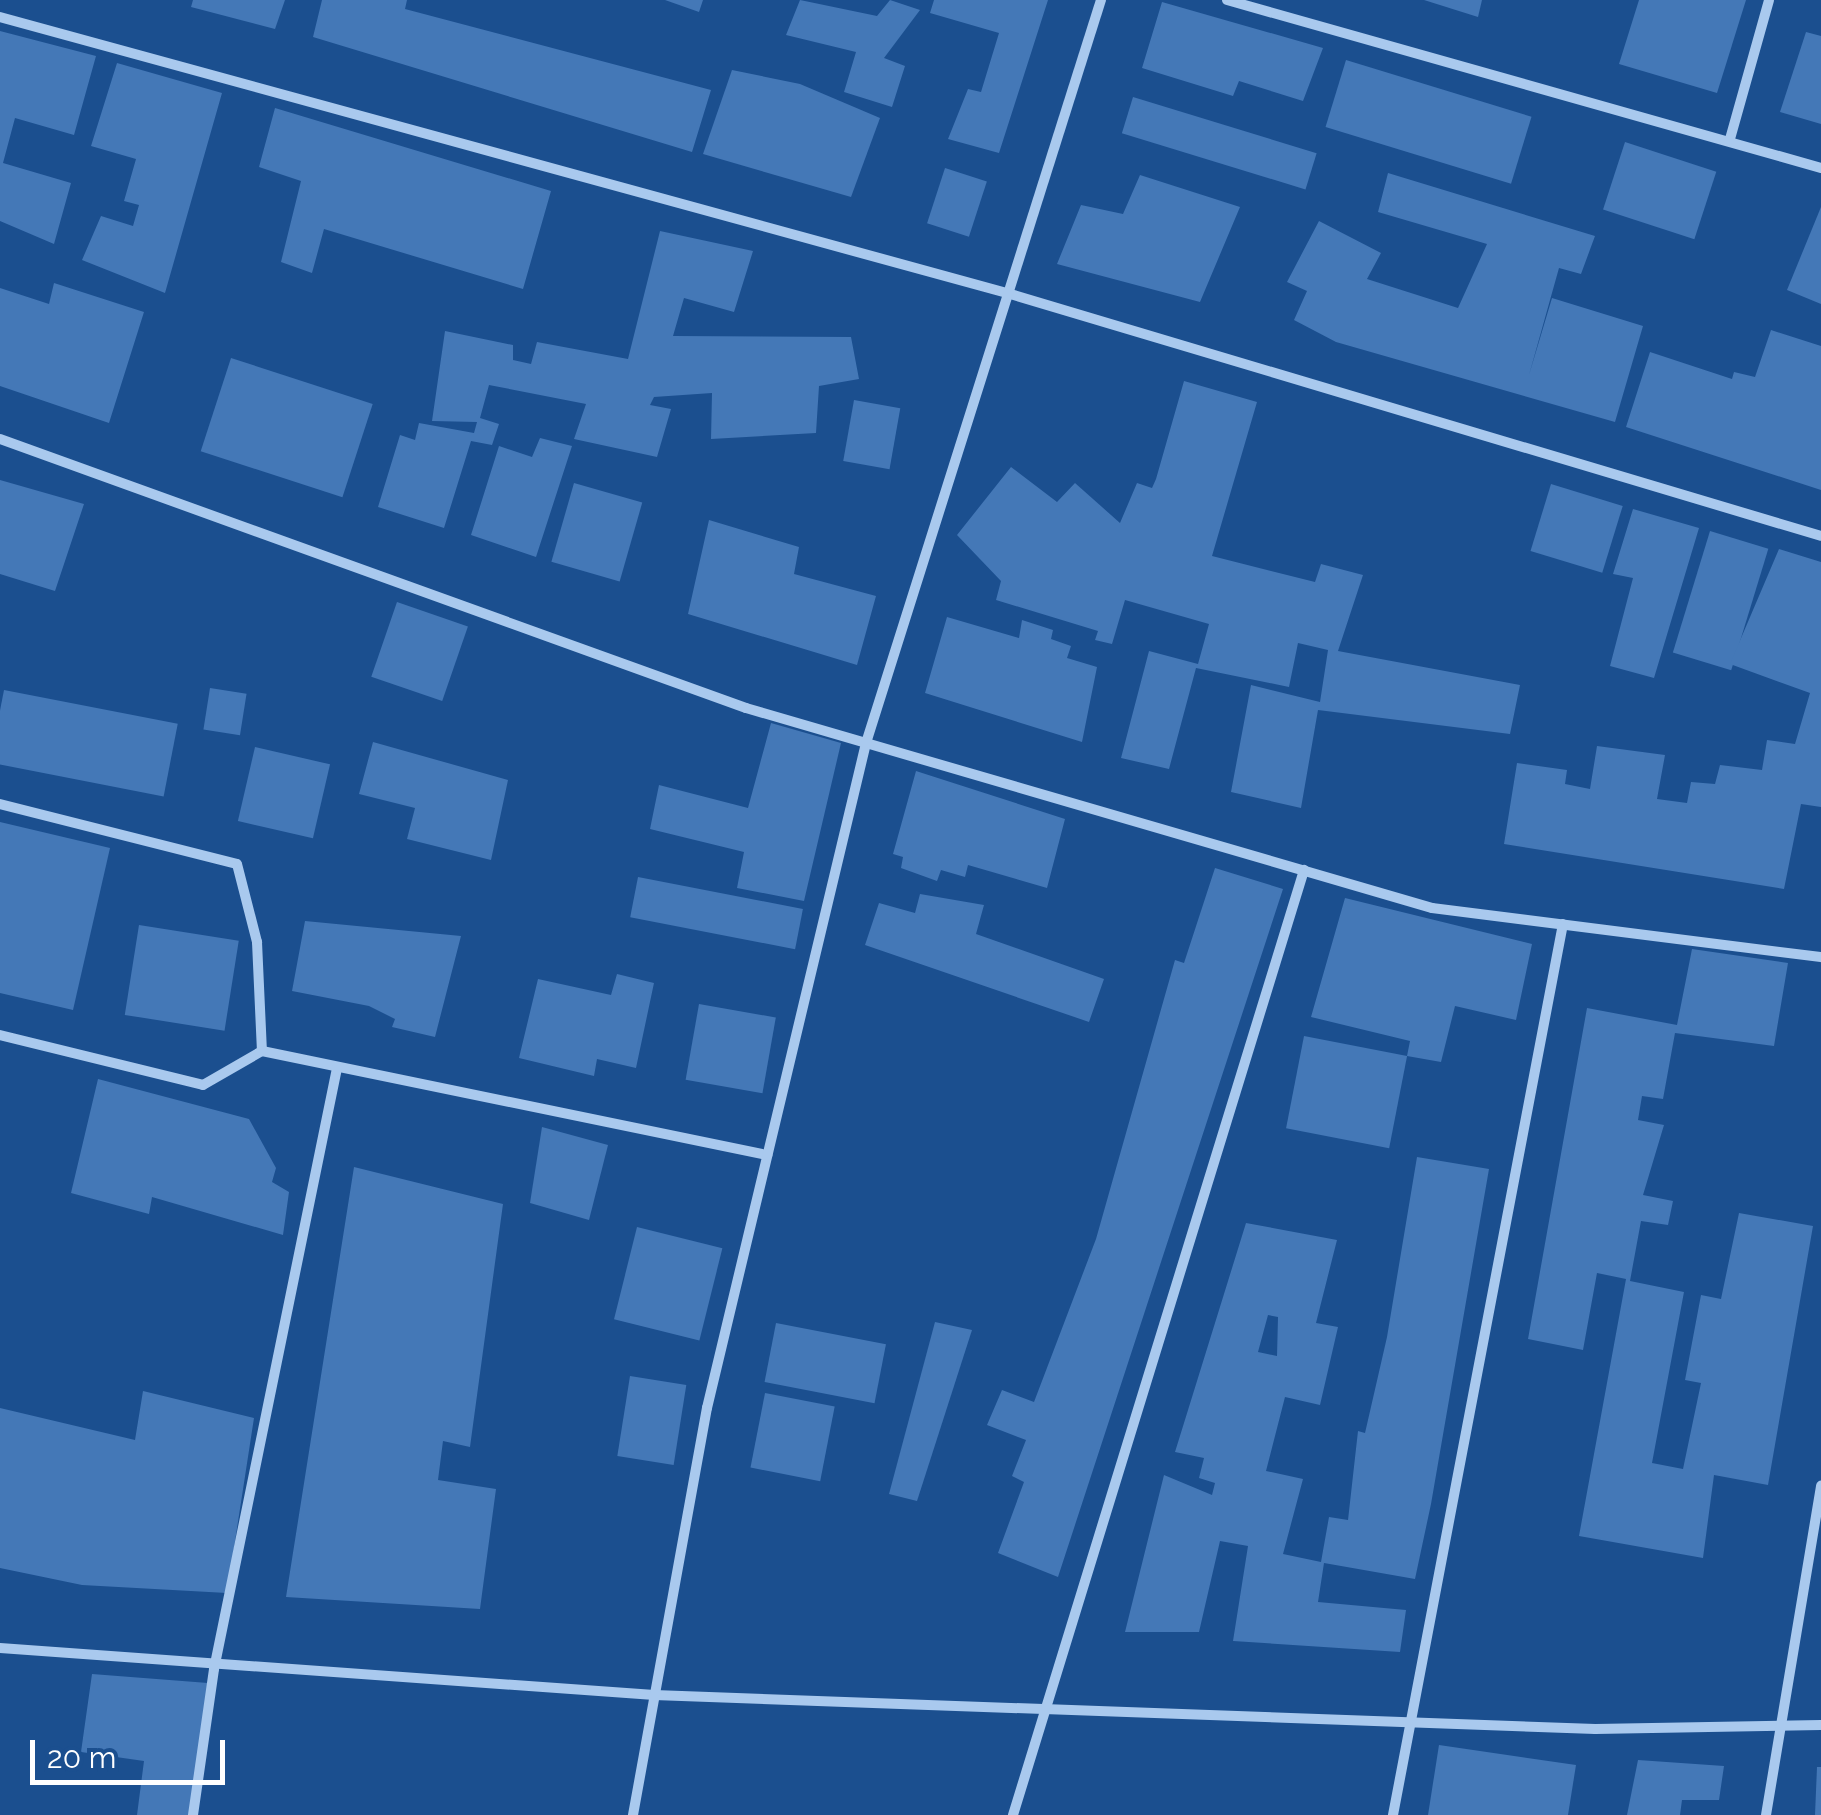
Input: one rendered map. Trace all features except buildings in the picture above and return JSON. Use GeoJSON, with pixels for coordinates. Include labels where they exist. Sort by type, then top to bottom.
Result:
{"type":"FeatureCollection","features":[{"type":"Feature","properties":{"kind":"street"},"geometry":{"type":"LineString","coordinates":[[633,1815],[707,1408],[866,743],[1102,0]]}},
{"type":"Feature","properties":{"kind":"street"},"geometry":{"type":"LineString","coordinates":[[1226,0],[1730,139],[1821,168]]}},
{"type":"Feature","properties":{"kind":"street"},"geometry":{"type":"LineString","coordinates":[[1730,139],[1769,0]]}},
{"type":"Feature","properties":{"kind":"street"},"geometry":{"type":"LineString","coordinates":[[0,16],[1007,292],[1821,536]]}},
{"type":"Feature","properties":{"kind":"street"},"geometry":{"type":"LineString","coordinates":[[0,439],[866,743],[1432,908],[1821,957]]}},
{"type":"Feature","properties":{"kind":"street"},"geometry":{"type":"LineString","coordinates":[[0,804],[237,864],[257,942],[262,1051]]}},
{"type":"Feature","properties":{"kind":"street"},"geometry":{"type":"LineString","coordinates":[[1014,1815],[1041,1709],[1304,870]]}},
{"type":"Feature","properties":{"kind":"street"},"geometry":{"type":"LineString","coordinates":[[1394,1815],[1564,924]]}},
{"type":"Feature","properties":{"kind":"street"},"geometry":{"type":"LineString","coordinates":[[0,1036],[203,1085],[262,1051],[767,1154]]}},
{"type":"Feature","properties":{"kind":"street"},"geometry":{"type":"LineString","coordinates":[[193,1815],[214,1669],[337,1068]]}},
{"type":"Feature","properties":{"kind":"street"},"geometry":{"type":"LineString","coordinates":[[1766,1815],[1788,1723],[1821,1486]]}},
{"type":"Feature","properties":{"kind":"street"},"geometry":{"type":"LineString","coordinates":[[0,1648],[214,1669],[654,1696],[1414,1722],[1821,1725]]}}]}
